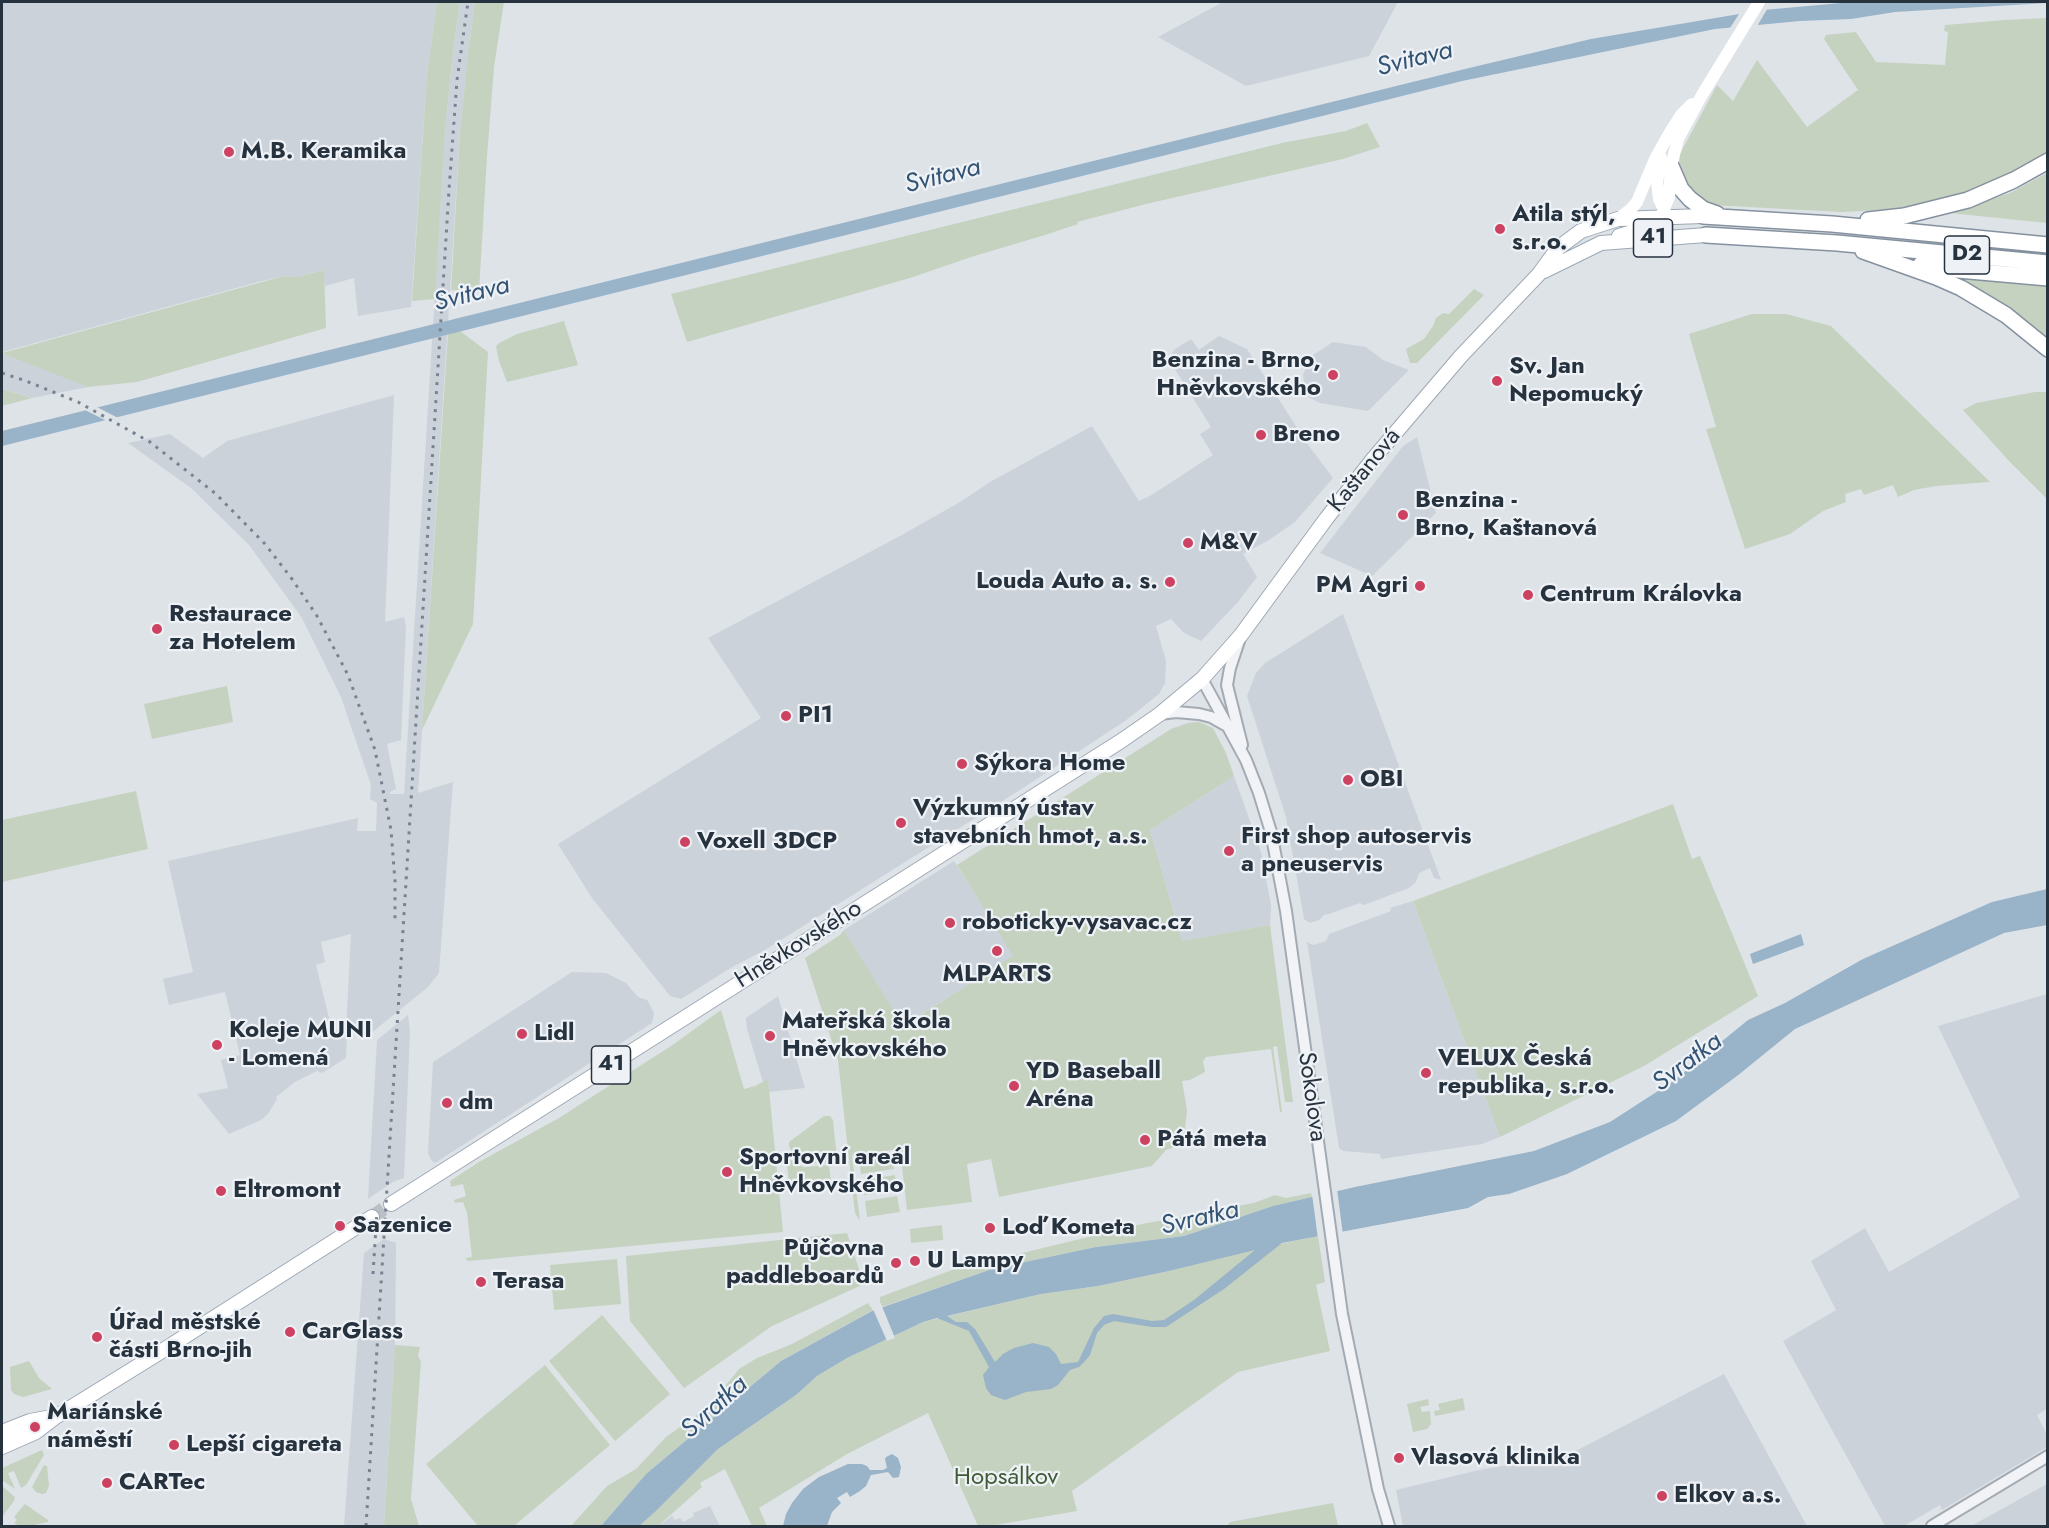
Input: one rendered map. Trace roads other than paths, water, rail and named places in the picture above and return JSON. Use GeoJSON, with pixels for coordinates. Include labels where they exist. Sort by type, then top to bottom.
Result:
{"type":"FeatureCollection","features":[{"type":"Feature","properties":{"kind":"highway"},"geometry":{"type":"LineString","coordinates":[[1832,224],[1904,216],[1951,205],[2000,188],[2048,161]]}},
{"type":"Feature","properties":{"kind":"highway"},"geometry":{"type":"LineString","coordinates":[[1671,166],[1681,189],[1690,199],[1703,209],[1725,218]]}},
{"type":"Feature","properties":{"kind":"highway","name":"D2"},"geometry":{"type":"LineString","coordinates":[[1703,216],[1832,224],[2048,245]]}},
{"type":"Feature","properties":{"kind":"highway","name":"D2"},"geometry":{"type":"LineString","coordinates":[[1700,235],[1837,243],[2048,263]]}},
{"type":"Feature","properties":{"kind":"highway"},"geometry":{"type":"LineString","coordinates":[[1837,243],[1961,288],[2006,315],[2048,349]]}},
{"type":"Feature","properties":{"kind":"highway"},"geometry":{"type":"LineString","coordinates":[[1886,259],[1958,270],[2048,278]]}},
{"type":"Feature","properties":{"kind":"main road","name":"Kaštanová"},"geometry":{"type":"LineString","coordinates":[[1664,214],[1669,197],[1671,166],[1678,139],[1701,95],[1759,2]]}},
{"type":"Feature","properties":{"kind":"main road","name":"Kaštanová"},"geometry":{"type":"LineString","coordinates":[[1618,219],[1637,202],[1655,159],[1669,134],[1681,115],[1701,95]]}},
{"type":"Feature","properties":{"kind":"main road","name":"Kaštanová"},"geometry":{"type":"LineString","coordinates":[[1664,214],[1657,182],[1669,134]]}},
{"type":"Feature","properties":{"kind":"main road","name":"Kaštanová"},"geometry":{"type":"LineString","coordinates":[[1202,679],[1241,636],[1326,519],[1373,459],[1461,356],[1539,274],[1558,248],[1573,236],[1618,219],[1664,214],[1703,216]]}},
{"type":"Feature","properties":{"kind":"main road"},"geometry":{"type":"LineString","coordinates":[[1601,243],[1649,226],[1664,214],[1677,226],[1700,235]]}},
{"type":"Feature","properties":{"kind":"main road","name":"Kaštanová"},"geometry":{"type":"LineString","coordinates":[[1539,274],[1601,243],[1700,235]]}},
{"type":"Feature","properties":{"kind":"main road","name":"Hněvkovského"},"geometry":{"type":"LineString","coordinates":[[391,1204],[1121,741],[1160,714],[1202,679]]}},
{"type":"Feature","properties":{"kind":"main road"},"geometry":{"type":"LineString","coordinates":[[2,1448],[36,1432],[57,1416],[372,1217]]}},
{"type":"Feature","properties":{"kind":"main road"},"geometry":{"type":"LineString","coordinates":[[2,1432],[30,1421],[57,1416]]}},
{"type":"Feature","properties":{"kind":"street"},"geometry":{"type":"LineString","coordinates":[[1241,636],[1227,685],[1246,760]]}},
{"type":"Feature","properties":{"kind":"street","name":"Sokolova"},"geometry":{"type":"LineString","coordinates":[[1202,679],[1246,760],[1271,832],[1286,911],[1332,1253],[1351,1360],[1377,1483],[1389,1527]]}},
{"type":"Feature","properties":{"kind":"street"},"geometry":{"type":"LineString","coordinates":[[1160,714],[1176,712],[1199,714],[1211,717],[1228,726]]}},
{"type":"Feature","properties":{"kind":"street"},"geometry":{"type":"LineString","coordinates":[[1932,1527],[2048,1456]]}},
{"type":"Feature","properties":{"kind":"water"},"geometry":{"type":"Polygon","coordinates":[[[1853,2],[2047,3],[1895,12],[1851,19],[1715,29],[1462,81],[2,446],[2,431],[1465,69],[1591,39],[1763,10],[1853,2]]]}},
{"type":"Feature","properties":{"kind":"water"},"geometry":{"type":"Polygon","coordinates":[[[2047,889],[2047,925],[2004,933],[1795,1029],[1676,1121],[1567,1174],[1509,1194],[1488,1197],[1468,1208],[1282,1243],[1224,1289],[1166,1327],[1114,1321],[1104,1325],[1097,1333],[1090,1355],[1079,1367],[1070,1370],[1058,1385],[1051,1389],[1026,1392],[1005,1400],[991,1395],[986,1388],[983,1375],[989,1367],[969,1331],[937,1318],[923,1322],[847,1358],[817,1376],[796,1395],[718,1449],[639,1526],[601,1526],[646,1474],[781,1361],[872,1311],[992,1269],[1096,1247],[1184,1236],[1273,1206],[1534,1151],[1610,1122],[1672,1082],[1748,1020],[1785,1003],[1863,959],[1992,902],[2047,889]],[[1255,1250],[1169,1271],[1098,1286],[1041,1294],[947,1316],[956,1322],[967,1322],[975,1329],[995,1362],[1014,1348],[1033,1343],[1049,1347],[1061,1364],[1078,1362],[1094,1328],[1104,1316],[1113,1314],[1152,1321],[1164,1320],[1194,1300],[1255,1250]]]}},
{"type":"Feature","properties":{"kind":"water"},"geometry":{"type":"Polygon","coordinates":[[[1801,934],[1804,945],[1753,964],[1750,954],[1801,934]]]}},
{"type":"Feature","properties":{"kind":"water"},"geometry":{"type":"Polygon","coordinates":[[[892,1454],[898,1458],[901,1467],[899,1477],[893,1478],[888,1472],[871,1475],[866,1486],[860,1491],[850,1497],[847,1492],[837,1498],[841,1503],[832,1512],[827,1526],[783,1526],[792,1503],[803,1489],[819,1477],[848,1464],[862,1464],[870,1470],[883,1470],[887,1468],[886,1457],[892,1454]]]}},
{"type":"Feature","properties":{"kind":"tunnel"},"geometry":{"type":"LineString","coordinates":[[372,1217],[391,1204]]}},
{"type":"Feature","properties":{"kind":"railway"},"geometry":{"type":"LineString","coordinates":[[366,1526],[449,190],[457,80],[468,2]]}},
{"type":"Feature","properties":{"kind":"railway"},"geometry":{"type":"LineString","coordinates":[[2,373],[78,402],[150,442],[216,494],[265,544],[292,579],[317,616],[348,675],[375,750],[391,830],[395,921]]}},
{"type":"Feature","properties":{"kind":"railway"},"geometry":{"type":"LineString","coordinates":[[373,1274],[377,1211]]}},
{"type":"Feature","properties":{"kind":"place","name":"M.B. Keramika"},"geometry":{"type":"Point","coordinates":[229,152]}},
{"type":"Feature","properties":{"kind":"place","name":"Atila stýl, s.r.o."},"geometry":{"type":"Point","coordinates":[1500,229]}},
{"type":"Feature","properties":{"kind":"place","name":"Benzina - Brno, Hněvkovského"},"geometry":{"type":"Point","coordinates":[1333,375]}},
{"type":"Feature","properties":{"kind":"place","name":"Sv. Jan Nepomucký"},"geometry":{"type":"Point","coordinates":[1497,381]}},
{"type":"Feature","properties":{"kind":"place","name":"Breno"},"geometry":{"type":"Point","coordinates":[1261,435]}},
{"type":"Feature","properties":{"kind":"place","name":"Benzina - Brno, Kaštanová"},"geometry":{"type":"Point","coordinates":[1403,515]}},
{"type":"Feature","properties":{"kind":"place","name":"M&V"},"geometry":{"type":"Point","coordinates":[1188,543]}},
{"type":"Feature","properties":{"kind":"place","name":"Louda Auto a. s."},"geometry":{"type":"Point","coordinates":[1170,582]}},
{"type":"Feature","properties":{"kind":"place","name":"PM Agri"},"geometry":{"type":"Point","coordinates":[1420,586]}},
{"type":"Feature","properties":{"kind":"place","name":"Centrum Královka"},"geometry":{"type":"Point","coordinates":[1528,595]}},
{"type":"Feature","properties":{"kind":"place","name":"Restaurace za Hotelem"},"geometry":{"type":"Point","coordinates":[157,629]}},
{"type":"Feature","properties":{"kind":"place","name":"PI1"},"geometry":{"type":"Point","coordinates":[786,716]}},
{"type":"Feature","properties":{"kind":"place","name":"Sýkora Home"},"geometry":{"type":"Point","coordinates":[962,764]}},
{"type":"Feature","properties":{"kind":"place","name":"OBI"},"geometry":{"type":"Point","coordinates":[1348,780]}},
{"type":"Feature","properties":{"kind":"place","name":"Výzkumný ústav stavebních hmot, a.s."},"geometry":{"type":"Point","coordinates":[901,823]}},
{"type":"Feature","properties":{"kind":"place","name":"Voxell 3DCP"},"geometry":{"type":"Point","coordinates":[685,842]}},
{"type":"Feature","properties":{"kind":"place","name":"First shop autoservis a pneuservis"},"geometry":{"type":"Point","coordinates":[1229,851]}},
{"type":"Feature","properties":{"kind":"place","name":"roboticky-vysavac.cz"},"geometry":{"type":"Point","coordinates":[950,923]}},
{"type":"Feature","properties":{"kind":"place","name":"MLPARTS"},"geometry":{"type":"Point","coordinates":[997,951]}},
{"type":"Feature","properties":{"kind":"place","name":"Lidl"},"geometry":{"type":"Point","coordinates":[522,1034]}},
{"type":"Feature","properties":{"kind":"place","name":"Mateřská škola Hněvkovského"},"geometry":{"type":"Point","coordinates":[770,1036]}},
{"type":"Feature","properties":{"kind":"place","name":"Koleje MUNI - Lomená"},"geometry":{"type":"Point","coordinates":[217,1045]}},
{"type":"Feature","properties":{"kind":"place","name":"VELUX Česká republika, s.r.o."},"geometry":{"type":"Point","coordinates":[1426,1073]}},
{"type":"Feature","properties":{"kind":"place","name":"YD Baseball Aréna"},"geometry":{"type":"Point","coordinates":[1014,1086]}},
{"type":"Feature","properties":{"kind":"place","name":"dm"},"geometry":{"type":"Point","coordinates":[447,1103]}},
{"type":"Feature","properties":{"kind":"place","name":"Pátá meta"},"geometry":{"type":"Point","coordinates":[1145,1140]}},
{"type":"Feature","properties":{"kind":"place","name":"Sportovní areál Hněvkovského"},"geometry":{"type":"Point","coordinates":[727,1172]}},
{"type":"Feature","properties":{"kind":"place","name":"Eltromont"},"geometry":{"type":"Point","coordinates":[221,1191]}},
{"type":"Feature","properties":{"kind":"place","name":"Sazenice"},"geometry":{"type":"Point","coordinates":[340,1226]}},
{"type":"Feature","properties":{"kind":"place","name":"Loď Kometa"},"geometry":{"type":"Point","coordinates":[990,1228]}},
{"type":"Feature","properties":{"kind":"place","name":"U Lampy"},"geometry":{"type":"Point","coordinates":[915,1261]}},
{"type":"Feature","properties":{"kind":"place","name":"Půjčovna paddleboardů"},"geometry":{"type":"Point","coordinates":[896,1263]}},
{"type":"Feature","properties":{"kind":"place","name":"Terasa"},"geometry":{"type":"Point","coordinates":[481,1282]}},
{"type":"Feature","properties":{"kind":"place","name":"CarGlass"},"geometry":{"type":"Point","coordinates":[290,1332]}},
{"type":"Feature","properties":{"kind":"place","name":"Úřad městské části Brno-jih"},"geometry":{"type":"Point","coordinates":[97,1337]}},
{"type":"Feature","properties":{"kind":"place","name":"Mariánské náměstí"},"geometry":{"type":"Point","coordinates":[35,1427]}},
{"type":"Feature","properties":{"kind":"place","name":"Lepší cigareta"},"geometry":{"type":"Point","coordinates":[174,1445]}},
{"type":"Feature","properties":{"kind":"place","name":"Vlasová klinika"},"geometry":{"type":"Point","coordinates":[1399,1458]}},
{"type":"Feature","properties":{"kind":"place","name":"CARTec"},"geometry":{"type":"Point","coordinates":[107,1483]}},
{"type":"Feature","properties":{"kind":"place","name":"Elkov a.s."},"geometry":{"type":"Point","coordinates":[1662,1496]}},
{"type":"Feature","properties":{"kind":"water label","name":"Svitava"},"geometry":{"type":"Point","coordinates":[1415,60]}},
{"type":"Feature","properties":{"kind":"water label","name":"Svitava"},"geometry":{"type":"Point","coordinates":[943,177]}},
{"type":"Feature","properties":{"kind":"water label","name":"Svitava"},"geometry":{"type":"Point","coordinates":[472,295]}},
{"type":"Feature","properties":{"kind":"water label","name":"Svratka"},"geometry":{"type":"Point","coordinates":[1688,1063]}},
{"type":"Feature","properties":{"kind":"water label","name":"Svratka"},"geometry":{"type":"Point","coordinates":[1200,1219]}},
{"type":"Feature","properties":{"kind":"water label","name":"Svratka"},"geometry":{"type":"Point","coordinates":[715,1408]}},
{"type":"Feature","properties":{"kind":"park label","name":"Hopsálkov"},"geometry":{"type":"Point","coordinates":[1006,1478]}}]}
